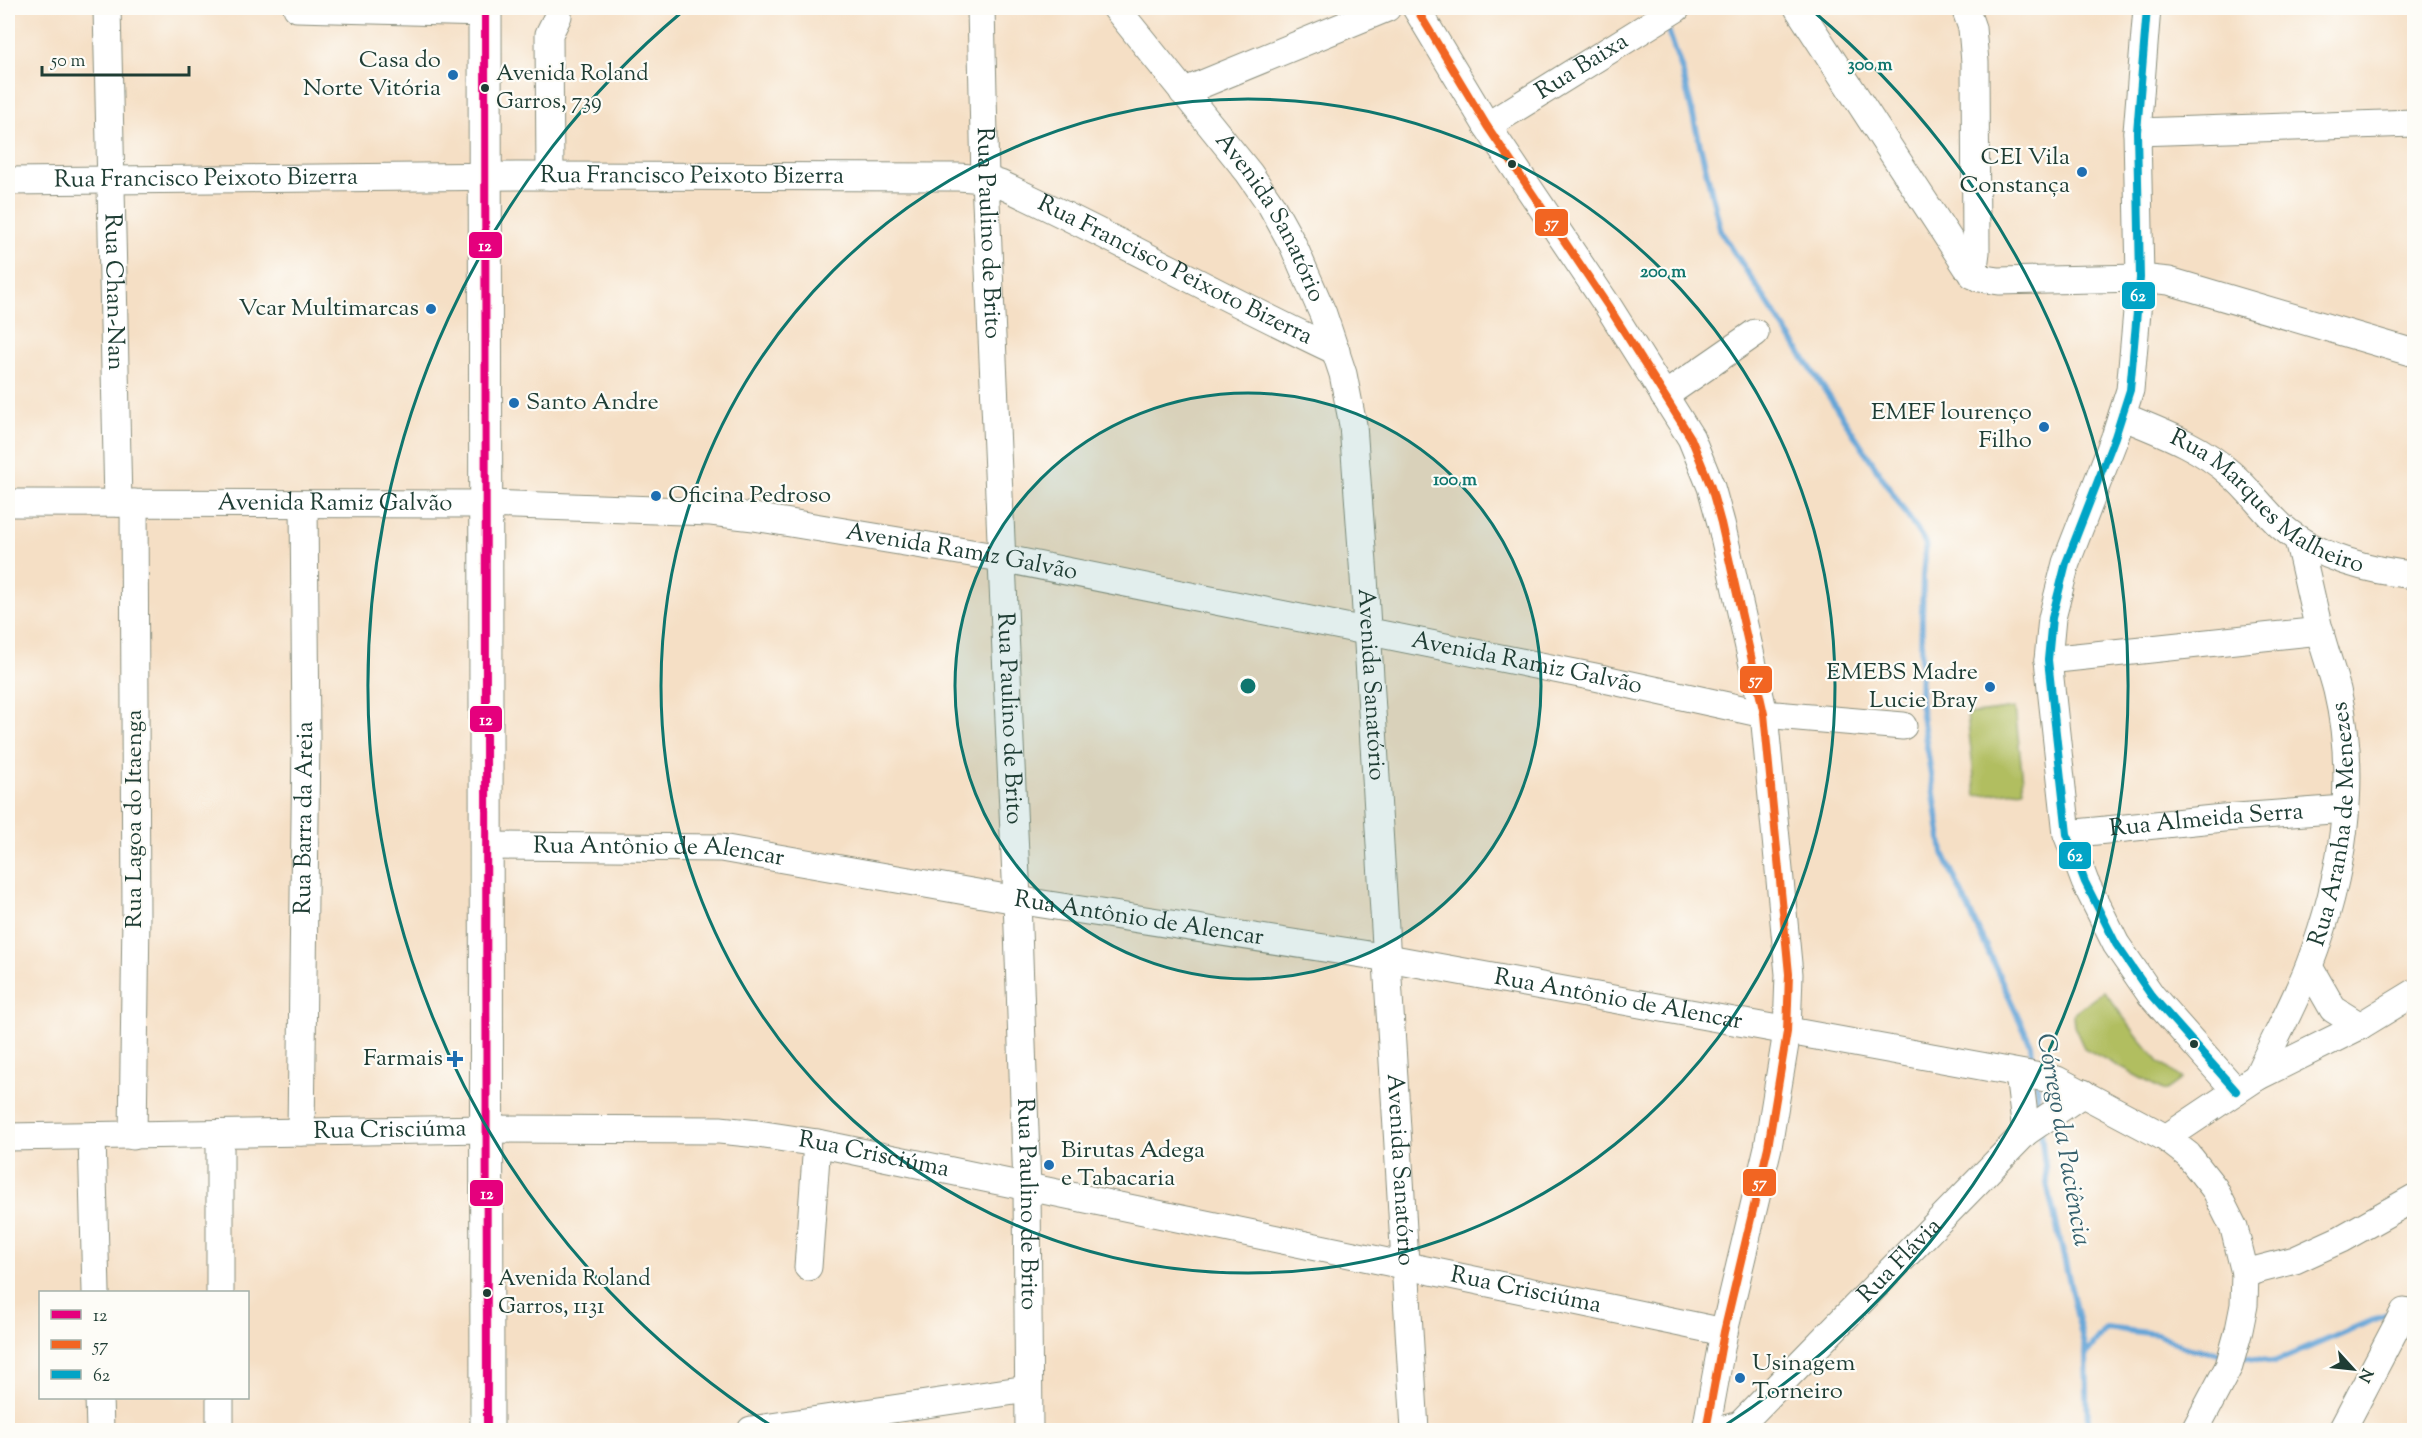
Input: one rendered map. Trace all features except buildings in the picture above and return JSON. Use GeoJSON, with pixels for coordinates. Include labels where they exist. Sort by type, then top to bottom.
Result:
{"type":"FeatureCollection","features":[{"type":"Feature","properties":{"kind":"main road"},"geometry":{"type":"LineString","coordinates":[[485,10],[488,1431]]}},
{"type":"Feature","properties":{"kind":"street","name":"Rua Chan-Nan"},"geometry":{"type":"LineString","coordinates":[[107,8],[110,180],[126,503]]}},
{"type":"Feature","properties":{"kind":"street"},"geometry":{"type":"LineString","coordinates":[[297,8],[485,10]]}},
{"type":"Feature","properties":{"kind":"street"},"geometry":{"type":"LineString","coordinates":[[550,176],[549,34],[558,16],[558,8]]}},
{"type":"Feature","properties":{"kind":"street","name":"Rua Paulino de Brito"},"geometry":{"type":"LineString","coordinates":[[981,8],[985,180],[1017,900],[1027,1188],[1029,1431]]}},
{"type":"Feature","properties":{"kind":"street","name":"Avenida Sanatório"},"geometry":{"type":"LineString","coordinates":[[1116,8],[1249,173],[1271,205],[1293,245],[1336,351],[1353,425],[1388,958],[1414,1431]]}},
{"type":"Feature","properties":{"kind":"street"},"geometry":{"type":"LineString","coordinates":[[1184,92],[1387,8]]}},
{"type":"Feature","properties":{"kind":"street"},"geometry":{"type":"LineString","coordinates":[[1416,8],[1487,126],[1608,306],[1691,438],[1711,488],[1764,714],[1789,974],[1787,1032],[1768,1147],[1724,1332],[1706,1431]]}},
{"type":"Feature","properties":{"kind":"street","name":"Rua Baixa"},"geometry":{"type":"LineString","coordinates":[[1487,126],[1676,8]]}},
{"type":"Feature","properties":{"kind":"street"},"geometry":{"type":"LineString","coordinates":[[1798,8],[1970,271],[1993,281],[2140,278],[2169,281],[2415,352]]}},
{"type":"Feature","properties":{"kind":"street"},"geometry":{"type":"LineString","coordinates":[[1965,8],[1972,28],[1975,62],[1976,252],[1970,271]]}},
{"type":"Feature","properties":{"kind":"street"},"geometry":{"type":"LineString","coordinates":[[2147,8],[2137,132],[2140,278],[2130,390],[2066,563],[2052,618],[2048,660],[2067,834],[2085,882],[2116,944],[2151,995],[2247,1084]]}},
{"type":"Feature","properties":{"kind":"street"},"geometry":{"type":"LineString","coordinates":[[2137,132],[2415,123]]}},
{"type":"Feature","properties":{"kind":"street","name":"Rua Francisco Peixoto Bizerra"},"geometry":{"type":"LineString","coordinates":[[8,181],[485,176],[958,177],[985,180],[1000,184],[1109,236],[1336,351]]}},
{"type":"Feature","properties":{"kind":"street"},"geometry":{"type":"LineString","coordinates":[[1664,396],[1755,333]]}},
{"type":"Feature","properties":{"kind":"street","name":"Rua Marques Malheiro"},"geometry":{"type":"LineString","coordinates":[[2122,416],[2188,444],[2213,460],[2232,474],[2280,525],[2298,540],[2321,551],[2373,568],[2415,575]]}},
{"type":"Feature","properties":{"kind":"street","name":"Avenida Ramiz Galvão"},"geometry":{"type":"LineString","coordinates":[[8,503],[485,504],[711,512],[754,516],[1001,558],[1595,677],[1764,714],[1903,726]]}},
{"type":"Feature","properties":{"kind":"street","name":"Rua Lagoa do Itaenga"},"geometry":{"type":"LineString","coordinates":[[126,503],[135,915],[133,1136]]}},
{"type":"Feature","properties":{"kind":"street","name":"Rua Barra da Areia"},"geometry":{"type":"LineString","coordinates":[[301,1132],[306,739],[304,505]]}},
{"type":"Feature","properties":{"kind":"street","name":"Rua Aranha de Menezes"},"geometry":{"type":"LineString","coordinates":[[2247,1084],[2308,967],[2325,919],[2338,871],[2345,809],[2347,777],[2344,733],[2337,690],[2298,540]]}},
{"type":"Feature","properties":{"kind":"street"},"geometry":{"type":"LineString","coordinates":[[2048,660],[2320,631]]}},
{"type":"Feature","properties":{"kind":"street","name":"Rua Almeida Serra"},"geometry":{"type":"LineString","coordinates":[[2067,834],[2223,818],[2345,809]]}},
{"type":"Feature","properties":{"kind":"street","name":"Rua Antônio de Alencar"},"geometry":{"type":"LineString","coordinates":[[487,846],[721,848],[1017,900],[1388,958],[2022,1074],[2166,1137],[2188,1155],[2214,1188],[2234,1228],[2245,1273],[2244,1305],[2229,1366],[2195,1431]]}},
{"type":"Feature","properties":{"kind":"street","name":"Rua Aranha de Menezes"},"geometry":{"type":"LineString","coordinates":[[2308,967],[2333,1008],[2360,1026]]}},
{"type":"Feature","properties":{"kind":"street"},"geometry":{"type":"LineString","coordinates":[[2166,1137],[2247,1084],[2360,1026],[2415,993]]}},
{"type":"Feature","properties":{"kind":"street"},"geometry":{"type":"LineString","coordinates":[[2022,1074],[2028,1131]]}},
{"type":"Feature","properties":{"kind":"street","name":"Rua Flávia"},"geometry":{"type":"LineString","coordinates":[[1721,1431],[1740,1425],[2028,1131],[2072,1094]]}},
{"type":"Feature","properties":{"kind":"street","name":"Rua Crisciúma"},"geometry":{"type":"LineString","coordinates":[[8,1137],[487,1129],[720,1130],[758,1134],[817,1143],[1724,1332]]}},
{"type":"Feature","properties":{"kind":"street"},"geometry":{"type":"LineString","coordinates":[[220,1134],[220,1291]]}},
{"type":"Feature","properties":{"kind":"street"},"geometry":{"type":"LineString","coordinates":[[92,1136],[96,1291]]}},
{"type":"Feature","properties":{"kind":"street"},"geometry":{"type":"LineString","coordinates":[[808,1267],[817,1143]]}},
{"type":"Feature","properties":{"kind":"street"},"geometry":{"type":"LineString","coordinates":[[2245,1273],[2295,1260],[2341,1239],[2415,1198]]}},
{"type":"Feature","properties":{"kind":"street"},"geometry":{"type":"LineString","coordinates":[[2342,1431],[2403,1312]]}},
{"type":"Feature","properties":{"kind":"street"},"geometry":{"type":"LineString","coordinates":[[751,1431],[1027,1389]]}},
{"type":"Feature","properties":{"kind":"street"},"geometry":{"type":"LineString","coordinates":[[99,1399],[99,1431]]}},
{"type":"Feature","properties":{"kind":"street"},"geometry":{"type":"LineString","coordinates":[[220,1399],[220,1431]]}},
{"type":"Feature","properties":{"kind":"green space"},"geometry":{"type":"Polygon","coordinates":[[[2015,708],[2024,790],[1976,796],[1967,714],[2015,708]]]}},
{"type":"Feature","properties":{"kind":"green space"},"geometry":{"type":"Polygon","coordinates":[[[2104,991],[2159,1062],[2182,1079],[2165,1091],[2084,1048],[2074,1026],[2073,1014],[2104,991]]]}},
{"type":"Feature","properties":{"kind":"waterway","name":"Córrego da Paciência"},"geometry":{"type":"LineString","coordinates":[[1665,22],[1682,70],[1721,232],[1926,544],[1920,702],[1943,853],[2031,1045],[2034,1068]]}},
{"type":"Feature","properties":{"kind":"waterway","name":"Córrego da Paciência"},"geometry":{"type":"LineString","coordinates":[[2036,1084],[2039,1113]]}},
{"type":"Feature","properties":{"kind":"waterway","name":"Córrego da Paciência"},"geometry":{"type":"LineString","coordinates":[[2041,1132],[2047,1183],[2086,1354],[2088,1430]]}},
{"type":"Feature","properties":{"kind":"waterway"},"geometry":{"type":"LineString","coordinates":[[2238,1356],[2274,1362],[2394,1311]]}},
{"type":"Feature","properties":{"kind":"waterway"},"geometry":{"type":"LineString","coordinates":[[2086,1354],[2106,1328],[2157,1334],[2187,1348],[2225,1354]]}},
{"type":"Feature","properties":{"kind":"transit line","name":"12"},"geometry":{"type":"LineString","coordinates":[[485,8],[487,1430]]}},
{"type":"Feature","properties":{"kind":"transit line","name":"57"},"geometry":{"type":"LineString","coordinates":[[1416,8],[1487,126],[1608,306],[1691,438],[1711,487],[1721,523],[1764,714],[1789,974],[1787,1032],[1768,1147],[1724,1332],[1706,1430]]}},
{"type":"Feature","properties":{"kind":"transit line","name":"62"},"geometry":{"type":"LineString","coordinates":[[2147,8],[2137,132],[2140,278],[2130,390],[2115,437],[2066,563],[2052,618],[2048,660],[2067,834],[2085,882],[2116,944],[2151,995],[2236,1091]]}},
{"type":"Feature","properties":{"kind":"place","name":"Casa do Norte Vitória"},"geometry":{"type":"Point","coordinates":[453,75]}},
{"type":"Feature","properties":{"kind":"place","name":"Avenida Roland Garros, 739"},"geometry":{"type":"Point","coordinates":[485,88]}},
{"type":"Feature","properties":{"kind":"place","name":"CEI Vila Constança"},"geometry":{"type":"Point","coordinates":[2082,172]}},
{"type":"Feature","properties":{"kind":"place","name":"Vcar Multimarcas"},"geometry":{"type":"Point","coordinates":[431,309]}},
{"type":"Feature","properties":{"kind":"place","name":"Santo Andre"},"geometry":{"type":"Point","coordinates":[514,403]}},
{"type":"Feature","properties":{"kind":"place","name":"EMEF lourenço Filho"},"geometry":{"type":"Point","coordinates":[2044,427]}},
{"type":"Feature","properties":{"kind":"place","name":"Oficina Pedroso"},"geometry":{"type":"Point","coordinates":[656,496]}},
{"type":"Feature","properties":{"kind":"place","name":"EMEBS Madre Lucie Bray"},"geometry":{"type":"Point","coordinates":[1990,687]}},
{"type":"Feature","properties":{"kind":"place","name":"Farmais"},"geometry":{"type":"Point","coordinates":[455,1059]}},
{"type":"Feature","properties":{"kind":"place","name":"Birutas Adega e Tabacaria"},"geometry":{"type":"Point","coordinates":[1049,1165]}},
{"type":"Feature","properties":{"kind":"place","name":"Avenida Roland Garros, 1131"},"geometry":{"type":"Point","coordinates":[487,1293]}},
{"type":"Feature","properties":{"kind":"place","name":"Usinagem Torneiro"},"geometry":{"type":"Point","coordinates":[1740,1378]}}]}
